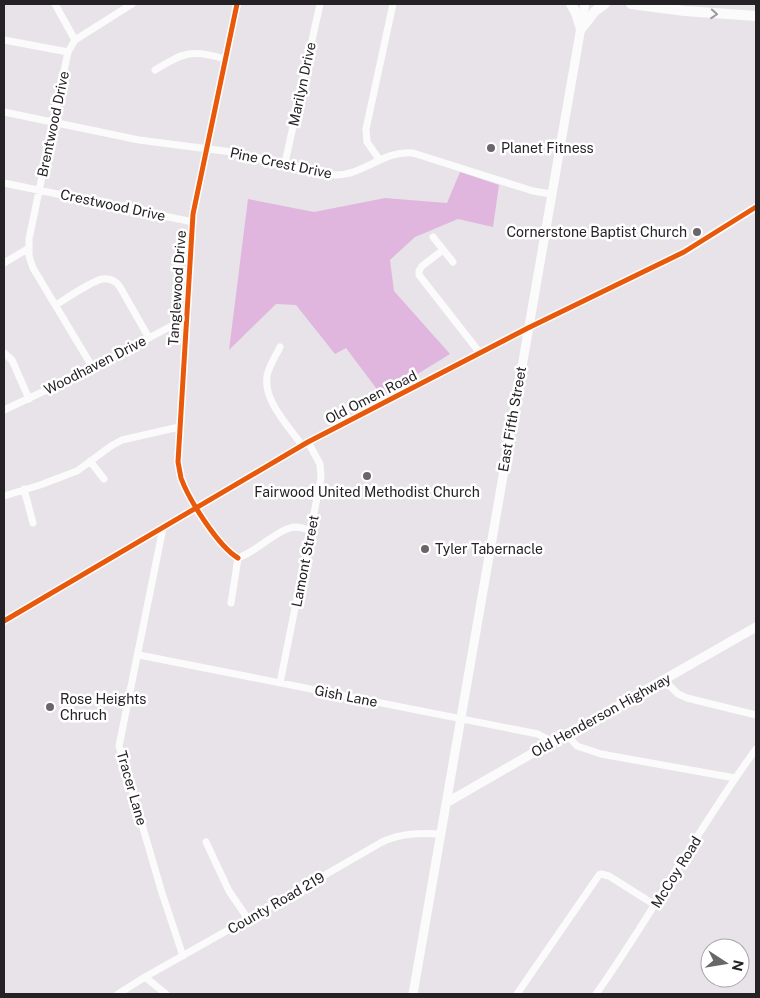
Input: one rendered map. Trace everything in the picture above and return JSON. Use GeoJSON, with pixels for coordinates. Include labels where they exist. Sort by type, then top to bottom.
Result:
{"type":"FeatureCollection","features":[{"type":"Feature","properties":{"kind":"highway"},"geometry":{"type":"LineString","coordinates":[[572,4],[581,29]]}},
{"type":"Feature","properties":{"kind":"highway"},"geometry":{"type":"LineString","coordinates":[[581,29],[594,11],[605,4]]}},
{"type":"Feature","properties":{"kind":"highway"},"geometry":{"type":"LineString","coordinates":[[631,4],[685,11],[756,16]]}},
{"type":"Feature","properties":{"kind":"main road","name":"East Fifth Street"},"geometry":{"type":"LineString","coordinates":[[413,994],[550,194],[585,4]]}},
{"type":"Feature","properties":{"kind":"main road","name":"Old Henderson Highway"},"geometry":{"type":"LineString","coordinates":[[446,803],[552,742],[665,681],[756,627]]}},
{"type":"Feature","properties":{"kind":"street"},"geometry":{"type":"LineString","coordinates":[[55,4],[75,40]]}},
{"type":"Feature","properties":{"kind":"street","name":"Brentwood Drive"},"geometry":{"type":"LineString","coordinates":[[29,248],[29,239],[68,52],[75,40],[132,4]]}},
{"type":"Feature","properties":{"kind":"street","name":"Tanglewood Drive"},"geometry":{"type":"LineString","coordinates":[[236,4],[196,199],[193,222],[178,462],[182,478],[195,508],[224,546],[238,558]]}},
{"type":"Feature","properties":{"kind":"street","name":"Marilyn Drive"},"geometry":{"type":"LineString","coordinates":[[285,163],[320,4]]}},
{"type":"Feature","properties":{"kind":"street"},"geometry":{"type":"LineString","coordinates":[[379,159],[367,142],[366,129],[393,4]]}},
{"type":"Feature","properties":{"kind":"street"},"geometry":{"type":"LineString","coordinates":[[4,40],[68,52]]}},
{"type":"Feature","properties":{"kind":"street"},"geometry":{"type":"LineString","coordinates":[[155,70],[175,57],[194,52],[225,58]]}},
{"type":"Feature","properties":{"kind":"street","name":"Pine Crest Drive"},"geometry":{"type":"LineString","coordinates":[[4,112],[140,140],[207,148],[338,175],[362,170],[379,159],[400,153],[416,154],[534,191],[550,194]]}},
{"type":"Feature","properties":{"kind":"street","name":"Crestwood Drive"},"geometry":{"type":"LineString","coordinates":[[4,183],[193,222]]}},
{"type":"Feature","properties":{"kind":"street","name":"Old Omen Road"},"geometry":{"type":"LineString","coordinates":[[4,621],[305,444],[528,328],[684,252],[756,207]]}},
{"type":"Feature","properties":{"kind":"street"},"geometry":{"type":"LineString","coordinates":[[433,237],[453,262]]}},
{"type":"Feature","properties":{"kind":"street"},"geometry":{"type":"LineString","coordinates":[[4,263],[29,248]]}},
{"type":"Feature","properties":{"kind":"street"},"geometry":{"type":"LineString","coordinates":[[29,248],[29,256],[33,268],[93,368]]}},
{"type":"Feature","properties":{"kind":"street"},"geometry":{"type":"LineString","coordinates":[[443,250],[422,266],[419,275],[480,353]]}},
{"type":"Feature","properties":{"kind":"street"},"geometry":{"type":"LineString","coordinates":[[56,305],[98,281],[113,280],[120,287],[149,338]]}},
{"type":"Feature","properties":{"kind":"street","name":"Woodhaven Drive"},"geometry":{"type":"LineString","coordinates":[[4,410],[93,368],[175,324],[186,321]]}},
{"type":"Feature","properties":{"kind":"street","name":"Lamont Street"},"geometry":{"type":"LineString","coordinates":[[280,347],[268,372],[266,382],[268,395],[322,470],[280,683]]}},
{"type":"Feature","properties":{"kind":"street"},"geometry":{"type":"LineString","coordinates":[[4,353],[12,360],[29,398]]}},
{"type":"Feature","properties":{"kind":"street"},"geometry":{"type":"LineString","coordinates":[[4,496],[77,471],[122,440],[179,427]]}},
{"type":"Feature","properties":{"kind":"street"},"geometry":{"type":"LineString","coordinates":[[90,461],[104,479]]}},
{"type":"Feature","properties":{"kind":"street"},"geometry":{"type":"LineString","coordinates":[[24,489],[33,523]]}},
{"type":"Feature","properties":{"kind":"street","name":"Tracer Lane"},"geometry":{"type":"LineString","coordinates":[[163,528],[119,746],[162,893],[183,956]]}},
{"type":"Feature","properties":{"kind":"street"},"geometry":{"type":"LineString","coordinates":[[231,603],[238,558],[289,529],[300,528],[311,531]]}},
{"type":"Feature","properties":{"kind":"street","name":"Gish Lane"},"geometry":{"type":"LineString","coordinates":[[138,654],[538,734],[552,742]]}},
{"type":"Feature","properties":{"kind":"street"},"geometry":{"type":"LineString","coordinates":[[665,681],[678,694],[687,698],[756,716]]}},
{"type":"Feature","properties":{"kind":"street"},"geometry":{"type":"LineString","coordinates":[[568,735],[577,746],[601,754],[735,778]]}},
{"type":"Feature","properties":{"kind":"street","name":"McCoy Road"},"geometry":{"type":"LineString","coordinates":[[596,994],[624,955],[735,778],[756,750]]}},
{"type":"Feature","properties":{"kind":"street","name":"County Road 219"},"geometry":{"type":"LineString","coordinates":[[118,994],[388,838],[413,833],[440,834]]}},
{"type":"Feature","properties":{"kind":"street"},"geometry":{"type":"LineString","coordinates":[[206,842],[229,891],[248,919]]}},
{"type":"Feature","properties":{"kind":"street"},"geometry":{"type":"LineString","coordinates":[[517,994],[598,875],[610,876],[655,905]]}},
{"type":"Feature","properties":{"kind":"street"},"geometry":{"type":"LineString","coordinates":[[145,977],[166,994]]}},
{"type":"Feature","properties":{"kind":"shaded area"},"geometry":{"type":"Polygon","coordinates":[[[460,172],[499,185],[493,227],[458,219],[415,237],[390,260],[394,291],[450,354],[382,396],[346,348],[335,354],[296,305],[276,304],[229,350],[248,199],[314,212],[385,198],[447,203],[460,172]]]}},
{"type":"Feature","properties":{"kind":"cycle path"},"geometry":{"type":"LineString","coordinates":[[237,4],[193,214],[178,462],[181,478],[197,510],[222,544],[238,558]]}},
{"type":"Feature","properties":{"kind":"cycle path"},"geometry":{"type":"LineString","coordinates":[[4,621],[308,442],[528,328],[684,252],[756,207]]}},
{"type":"Feature","properties":{"kind":"place","name":"Planet Fitness"},"geometry":{"type":"Point","coordinates":[491,148]}},
{"type":"Feature","properties":{"kind":"place","name":"Cornerstone Baptist Church"},"geometry":{"type":"Point","coordinates":[697,232]}},
{"type":"Feature","properties":{"kind":"place","name":"Fairwood United Methodist Church"},"geometry":{"type":"Point","coordinates":[367,476]}},
{"type":"Feature","properties":{"kind":"place","name":"Tyler Tabernacle"},"geometry":{"type":"Point","coordinates":[425,549]}},
{"type":"Feature","properties":{"kind":"place","name":"Rose Heights Chruch"},"geometry":{"type":"Point","coordinates":[50,707]}}]}
